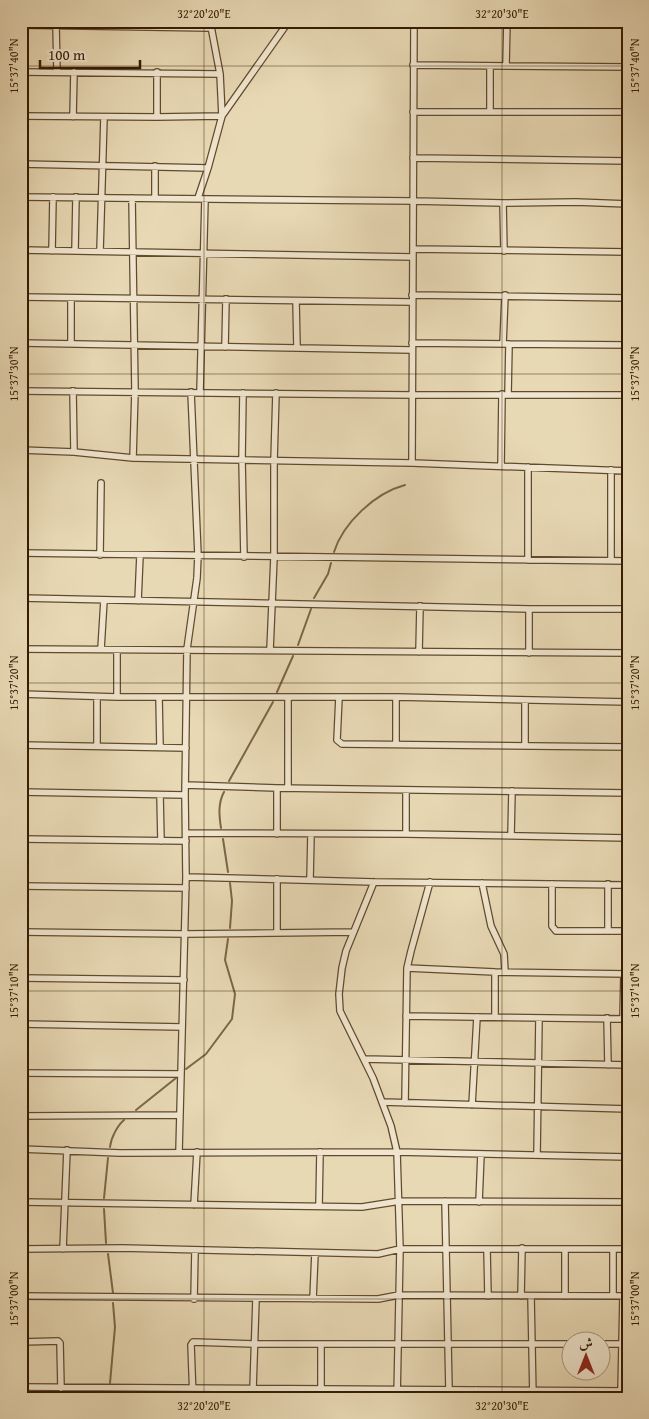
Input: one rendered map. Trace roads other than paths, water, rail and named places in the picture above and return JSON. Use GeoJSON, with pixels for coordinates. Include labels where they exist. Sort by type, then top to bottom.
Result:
{"type":"FeatureCollection","features":[{"type":"Feature","properties":{"kind":"street"},"geometry":{"type":"LineString","coordinates":[[198,198],[222,116],[220,74],[210,21]]}},
{"type":"Feature","properties":{"kind":"street"},"geometry":{"type":"LineString","coordinates":[[222,116],[289,21]]}},
{"type":"Feature","properties":{"kind":"street"},"geometry":{"type":"LineString","coordinates":[[412,463],[414,21]]}},
{"type":"Feature","properties":{"kind":"street"},"geometry":{"type":"LineString","coordinates":[[506,66],[507,21]]}},
{"type":"Feature","properties":{"kind":"street"},"geometry":{"type":"LineString","coordinates":[[544,21],[628,22]]}},
{"type":"Feature","properties":{"kind":"street"},"geometry":{"type":"LineString","coordinates":[[21,25],[98,23],[211,28]]}},
{"type":"Feature","properties":{"kind":"street"},"geometry":{"type":"LineString","coordinates":[[56,25],[56,72]]}},
{"type":"Feature","properties":{"kind":"street"},"geometry":{"type":"LineString","coordinates":[[413,65],[628,67]]}},
{"type":"Feature","properties":{"kind":"street"},"geometry":{"type":"LineString","coordinates":[[490,66],[490,112]]}},
{"type":"Feature","properties":{"kind":"street"},"geometry":{"type":"LineString","coordinates":[[21,72],[220,74]]}},
{"type":"Feature","properties":{"kind":"street"},"geometry":{"type":"LineString","coordinates":[[73,117],[74,72]]}},
{"type":"Feature","properties":{"kind":"street"},"geometry":{"type":"LineString","coordinates":[[157,72],[157,117]]}},
{"type":"Feature","properties":{"kind":"street"},"geometry":{"type":"LineString","coordinates":[[413,112],[628,112]]}},
{"type":"Feature","properties":{"kind":"street"},"geometry":{"type":"LineString","coordinates":[[21,116],[222,116]]}},
{"type":"Feature","properties":{"kind":"street"},"geometry":{"type":"LineString","coordinates":[[100,251],[104,117]]}},
{"type":"Feature","properties":{"kind":"street"},"geometry":{"type":"LineString","coordinates":[[413,158],[628,161]]}},
{"type":"Feature","properties":{"kind":"street"},"geometry":{"type":"LineString","coordinates":[[21,164],[208,168]]}},
{"type":"Feature","properties":{"kind":"street"},"geometry":{"type":"LineString","coordinates":[[155,198],[156,166]]}},
{"type":"Feature","properties":{"kind":"street"},"geometry":{"type":"LineString","coordinates":[[21,197],[628,204]]}},
{"type":"Feature","properties":{"kind":"street"},"geometry":{"type":"LineString","coordinates":[[52,251],[53,197]]}},
{"type":"Feature","properties":{"kind":"street"},"geometry":{"type":"LineString","coordinates":[[75,251],[76,197]]}},
{"type":"Feature","properties":{"kind":"street"},"geometry":{"type":"LineString","coordinates":[[132,198],[135,345],[133,458]]}},
{"type":"Feature","properties":{"kind":"street"},"geometry":{"type":"LineString","coordinates":[[200,392],[205,199]]}},
{"type":"Feature","properties":{"kind":"street"},"geometry":{"type":"LineString","coordinates":[[503,203],[504,251]]}},
{"type":"Feature","properties":{"kind":"street"},"geometry":{"type":"LineString","coordinates":[[412,249],[628,252]]}},
{"type":"Feature","properties":{"kind":"street"},"geometry":{"type":"LineString","coordinates":[[21,250],[412,257]]}},
{"type":"Feature","properties":{"kind":"street"},"geometry":{"type":"LineString","coordinates":[[412,295],[628,298]]}},
{"type":"Feature","properties":{"kind":"street"},"geometry":{"type":"LineString","coordinates":[[501,466],[505,394],[505,296]]}},
{"type":"Feature","properties":{"kind":"street"},"geometry":{"type":"LineString","coordinates":[[21,297],[412,302]]}},
{"type":"Feature","properties":{"kind":"street"},"geometry":{"type":"LineString","coordinates":[[71,298],[71,344]]}},
{"type":"Feature","properties":{"kind":"street"},"geometry":{"type":"LineString","coordinates":[[224,347],[226,300]]}},
{"type":"Feature","properties":{"kind":"street"},"geometry":{"type":"LineString","coordinates":[[296,301],[297,348]]}},
{"type":"Feature","properties":{"kind":"street"},"geometry":{"type":"LineString","coordinates":[[21,343],[412,350]]}},
{"type":"Feature","properties":{"kind":"street"},"geometry":{"type":"LineString","coordinates":[[412,343],[628,345]]}},
{"type":"Feature","properties":{"kind":"street"},"geometry":{"type":"LineString","coordinates":[[21,391],[628,395]]}},
{"type":"Feature","properties":{"kind":"street"},"geometry":{"type":"LineString","coordinates":[[73,391],[74,452]]}},
{"type":"Feature","properties":{"kind":"street"},"geometry":{"type":"LineString","coordinates":[[179,1152],[186,888],[187,649],[197,578],[198,555],[191,392]]}},
{"type":"Feature","properties":{"kind":"street"},"geometry":{"type":"LineString","coordinates":[[243,393],[244,557]]}},
{"type":"Feature","properties":{"kind":"street"},"geometry":{"type":"LineString","coordinates":[[270,650],[274,557],[276,393]]}},
{"type":"Feature","properties":{"kind":"street"},"geometry":{"type":"LineString","coordinates":[[21,450],[74,452],[133,458],[412,463],[628,471]]}},
{"type":"Feature","properties":{"kind":"street"},"geometry":{"type":"LineString","coordinates":[[528,467],[528,560]]}},
{"type":"Feature","properties":{"kind":"street"},"geometry":{"type":"LineString","coordinates":[[611,470],[611,560]]}},
{"type":"Feature","properties":{"kind":"street"},"geometry":{"type":"LineString","coordinates":[[100,555],[101,483]]}},
{"type":"Feature","properties":{"kind":"street"},"geometry":{"type":"LineString","coordinates":[[21,553],[628,561]]}},
{"type":"Feature","properties":{"kind":"street"},"geometry":{"type":"LineString","coordinates":[[138,601],[140,555]]}},
{"type":"Feature","properties":{"kind":"street"},"geometry":{"type":"LineString","coordinates":[[21,598],[529,609],[628,609]]}},
{"type":"Feature","properties":{"kind":"street"},"geometry":{"type":"LineString","coordinates":[[101,649],[104,600]]}},
{"type":"Feature","properties":{"kind":"street"},"geometry":{"type":"LineString","coordinates":[[419,652],[420,606]]}},
{"type":"Feature","properties":{"kind":"street"},"geometry":{"type":"LineString","coordinates":[[529,609],[529,653]]}},
{"type":"Feature","properties":{"kind":"street"},"geometry":{"type":"LineString","coordinates":[[21,649],[628,653]]}},
{"type":"Feature","properties":{"kind":"street"},"geometry":{"type":"LineString","coordinates":[[117,650],[117,697]]}},
{"type":"Feature","properties":{"kind":"street"},"geometry":{"type":"LineString","coordinates":[[21,694],[159,698],[396,697],[628,702]]}},
{"type":"Feature","properties":{"kind":"street"},"geometry":{"type":"LineString","coordinates":[[97,697],[97,746]]}},
{"type":"Feature","properties":{"kind":"street"},"geometry":{"type":"LineString","coordinates":[[288,697],[288,788]]}},
{"type":"Feature","properties":{"kind":"street"},"geometry":{"type":"LineString","coordinates":[[338,697],[339,742],[628,747]]}},
{"type":"Feature","properties":{"kind":"street"},"geometry":{"type":"LineString","coordinates":[[396,697],[396,744]]}},
{"type":"Feature","properties":{"kind":"street"},"geometry":{"type":"LineString","coordinates":[[159,698],[160,747]]}},
{"type":"Feature","properties":{"kind":"street"},"geometry":{"type":"LineString","coordinates":[[525,700],[525,746]]}},
{"type":"Feature","properties":{"kind":"street"},"geometry":{"type":"LineString","coordinates":[[21,745],[186,748]]}},
{"type":"Feature","properties":{"kind":"street"},"geometry":{"type":"LineString","coordinates":[[185,785],[628,793]]}},
{"type":"Feature","properties":{"kind":"street"},"geometry":{"type":"LineString","coordinates":[[277,788],[277,834]]}},
{"type":"Feature","properties":{"kind":"street"},"geometry":{"type":"LineString","coordinates":[[406,790],[406,834]]}},
{"type":"Feature","properties":{"kind":"street"},"geometry":{"type":"LineString","coordinates":[[512,791],[512,835]]}},
{"type":"Feature","properties":{"kind":"street"},"geometry":{"type":"LineString","coordinates":[[21,792],[185,795]]}},
{"type":"Feature","properties":{"kind":"street"},"geometry":{"type":"LineString","coordinates":[[160,795],[160,841]]}},
{"type":"Feature","properties":{"kind":"street"},"geometry":{"type":"LineString","coordinates":[[186,833],[512,835],[628,838]]}},
{"type":"Feature","properties":{"kind":"street"},"geometry":{"type":"LineString","coordinates":[[310,834],[310,880]]}},
{"type":"Feature","properties":{"kind":"street"},"geometry":{"type":"LineString","coordinates":[[21,839],[186,841]]}},
{"type":"Feature","properties":{"kind":"street"},"geometry":{"type":"LineString","coordinates":[[186,877],[374,882],[628,884]]}},
{"type":"Feature","properties":{"kind":"street"},"geometry":{"type":"LineString","coordinates":[[277,879],[277,933]]}},
{"type":"Feature","properties":{"kind":"street"},"geometry":{"type":"LineString","coordinates":[[374,882],[353,932],[342,968],[338,994],[340,1011],[364,1059],[382,1102],[391,1126],[397,1152],[400,1201],[397,1398]]}},
{"type":"Feature","properties":{"kind":"street"},"geometry":{"type":"LineString","coordinates":[[405,1103],[408,968],[430,882]]}},
{"type":"Feature","properties":{"kind":"street"},"geometry":{"type":"LineString","coordinates":[[482,883],[489,920],[504,954],[505,972]]}},
{"type":"Feature","properties":{"kind":"street"},"geometry":{"type":"LineString","coordinates":[[552,884],[553,928],[556,930],[628,931]]}},
{"type":"Feature","properties":{"kind":"street"},"geometry":{"type":"LineString","coordinates":[[608,884],[608,931]]}},
{"type":"Feature","properties":{"kind":"street"},"geometry":{"type":"LineString","coordinates":[[21,886],[186,888]]}},
{"type":"Feature","properties":{"kind":"street"},"geometry":{"type":"LineString","coordinates":[[21,932],[185,934],[353,932]]}},
{"type":"Feature","properties":{"kind":"street"},"geometry":{"type":"LineString","coordinates":[[406,1016],[625,1019],[626,974],[495,972],[408,968]]}},
{"type":"Feature","properties":{"kind":"street"},"geometry":{"type":"LineString","coordinates":[[495,972],[495,1017]]}},
{"type":"Feature","properties":{"kind":"street"},"geometry":{"type":"LineString","coordinates":[[21,978],[184,980]]}},
{"type":"Feature","properties":{"kind":"street"},"geometry":{"type":"LineString","coordinates":[[472,1105],[476,1017]]}},
{"type":"Feature","properties":{"kind":"street"},"geometry":{"type":"LineString","coordinates":[[537,1155],[539,1018]]}},
{"type":"Feature","properties":{"kind":"street"},"geometry":{"type":"LineString","coordinates":[[607,1018],[608,1064]]}},
{"type":"Feature","properties":{"kind":"street"},"geometry":{"type":"LineString","coordinates":[[21,1024],[182,1027]]}},
{"type":"Feature","properties":{"kind":"street"},"geometry":{"type":"LineString","coordinates":[[364,1059],[628,1065]]}},
{"type":"Feature","properties":{"kind":"street"},"geometry":{"type":"LineString","coordinates":[[21,1073],[181,1074]]}},
{"type":"Feature","properties":{"kind":"street"},"geometry":{"type":"LineString","coordinates":[[382,1102],[628,1109]]}},
{"type":"Feature","properties":{"kind":"street"},"geometry":{"type":"LineString","coordinates":[[21,1116],[179,1115]]}},
{"type":"Feature","properties":{"kind":"street"},"geometry":{"type":"LineString","coordinates":[[21,1149],[120,1153],[397,1152],[627,1157],[626,1249],[400,1248],[378,1254],[21,1249]]}},
{"type":"Feature","properties":{"kind":"street"},"geometry":{"type":"LineString","coordinates":[[62,1249],[67,1150]]}},
{"type":"Feature","properties":{"kind":"street"},"geometry":{"type":"LineString","coordinates":[[194,1205],[197,1152]]}},
{"type":"Feature","properties":{"kind":"street"},"geometry":{"type":"LineString","coordinates":[[319,1206],[320,1152]]}},
{"type":"Feature","properties":{"kind":"street"},"geometry":{"type":"LineString","coordinates":[[479,1202],[481,1154]]}},
{"type":"Feature","properties":{"kind":"street"},"geometry":{"type":"LineString","coordinates":[[21,1202],[362,1207],[400,1201],[627,1202]]}},
{"type":"Feature","properties":{"kind":"street"},"geometry":{"type":"LineString","coordinates":[[445,1202],[449,1390]]}},
{"type":"Feature","properties":{"kind":"street"},"geometry":{"type":"LineString","coordinates":[[521,1296],[522,1248]]}},
{"type":"Feature","properties":{"kind":"street"},"geometry":{"type":"LineString","coordinates":[[565,1248],[565,1296]]}},
{"type":"Feature","properties":{"kind":"street"},"geometry":{"type":"LineString","coordinates":[[488,1249],[488,1296]]}},
{"type":"Feature","properties":{"kind":"street"},"geometry":{"type":"LineString","coordinates":[[613,1249],[613,1296]]}},
{"type":"Feature","properties":{"kind":"street"},"geometry":{"type":"LineString","coordinates":[[194,1299],[195,1250]]}},
{"type":"Feature","properties":{"kind":"street"},"geometry":{"type":"LineString","coordinates":[[313,1299],[315,1252]]}},
{"type":"Feature","properties":{"kind":"street"},"geometry":{"type":"LineString","coordinates":[[21,1296],[378,1300],[399,1295],[625,1296],[625,1391],[612,1394],[476,1390],[21,1387]]}},
{"type":"Feature","properties":{"kind":"street"},"geometry":{"type":"LineString","coordinates":[[531,1296],[533,1398]]}},
{"type":"Feature","properties":{"kind":"street"},"geometry":{"type":"LineString","coordinates":[[253,1389],[256,1299]]}},
{"type":"Feature","properties":{"kind":"street"},"geometry":{"type":"LineString","coordinates":[[21,1342],[58,1341],[60,1343],[62,1388]]}},
{"type":"Feature","properties":{"kind":"street"},"geometry":{"type":"LineString","coordinates":[[193,1398],[191,1345],[193,1342],[254,1344],[562,1344]]}},
{"type":"Feature","properties":{"kind":"street"},"geometry":{"type":"LineString","coordinates":[[321,1344],[321,1389]]}},
{"type":"Feature","properties":{"kind":"street"},"geometry":{"type":"LineString","coordinates":[[612,1344],[625,1344]]}},
{"type":"Feature","properties":{"kind":"street"},"geometry":{"type":"LineString","coordinates":[[475,1398],[476,1390]]}},
{"type":"Feature","properties":{"kind":"waterway"},"geometry":{"type":"LineString","coordinates":[[334,552],[345,530],[362,511],[383,495],[405,485]]}},
{"type":"Feature","properties":{"kind":"waterway"},"geometry":{"type":"LineString","coordinates":[[314,598],[328,574],[331,563]]}},
{"type":"Feature","properties":{"kind":"waterway"},"geometry":{"type":"LineString","coordinates":[[298,645],[311,609]]}},
{"type":"Feature","properties":{"kind":"waterway"},"geometry":{"type":"LineString","coordinates":[[277,692],[293,656]]}},
{"type":"Feature","properties":{"kind":"waterway"},"geometry":{"type":"LineString","coordinates":[[229,781],[273,702]]}},
{"type":"Feature","properties":{"kind":"waterway"},"geometry":{"type":"LineString","coordinates":[[221,828],[220,809],[224,792]]}},
{"type":"Feature","properties":{"kind":"waterway"},"geometry":{"type":"LineString","coordinates":[[223,839],[228,872]]}},
{"type":"Feature","properties":{"kind":"waterway"},"geometry":{"type":"LineString","coordinates":[[230,883],[232,901],[230,928]]}},
{"type":"Feature","properties":{"kind":"waterway"},"geometry":{"type":"LineString","coordinates":[[186,1069],[206,1054],[232,1019],[235,994],[225,960],[228,939]]}},
{"type":"Feature","properties":{"kind":"waterway"},"geometry":{"type":"LineString","coordinates":[[136,1110],[176,1078]]}},
{"type":"Feature","properties":{"kind":"waterway"},"geometry":{"type":"LineString","coordinates":[[110,1147],[115,1132],[124,1120]]}},
{"type":"Feature","properties":{"kind":"waterway"},"geometry":{"type":"LineString","coordinates":[[104,1198],[108,1158]]}},
{"type":"Feature","properties":{"kind":"waterway"},"geometry":{"type":"LineString","coordinates":[[104,1209],[106,1243]]}},
{"type":"Feature","properties":{"kind":"waterway"},"geometry":{"type":"LineString","coordinates":[[108,1254],[113,1293]]}},
{"type":"Feature","properties":{"kind":"waterway"},"geometry":{"type":"LineString","coordinates":[[110,1383],[115,1327],[113,1303]]}},
{"type":"Feature","properties":{"kind":"waterway"},"geometry":{"type":"LineString","coordinates":[[108,1398],[109,1393]]}}]}
